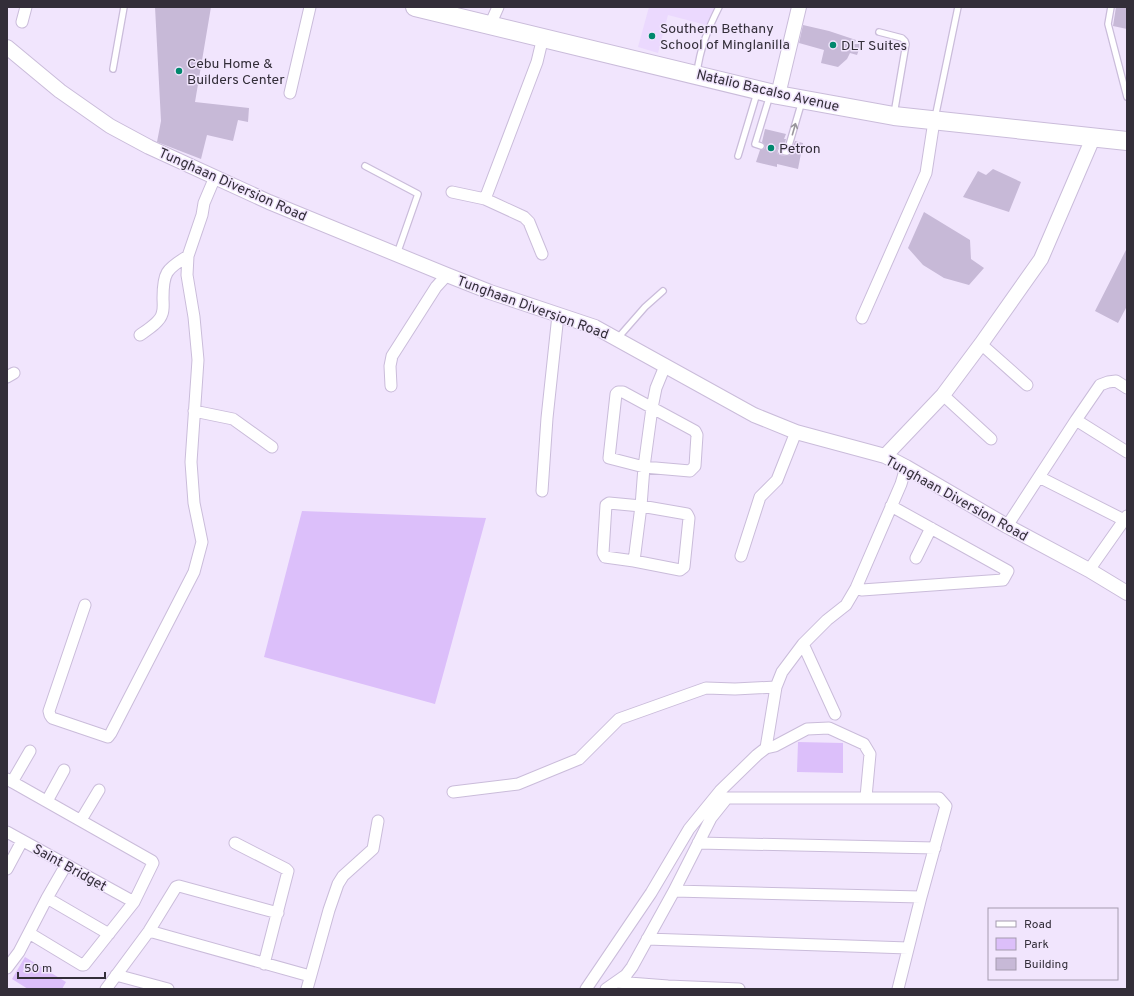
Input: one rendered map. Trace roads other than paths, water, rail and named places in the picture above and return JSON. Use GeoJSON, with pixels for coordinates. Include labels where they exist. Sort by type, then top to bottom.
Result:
{"type":"FeatureCollection","features":[{"type":"Feature","properties":{"kind":"highway","name":"Natalio Bacalso Avenue"},"geometry":{"type":"LineString","coordinates":[[415,7],[802,100],[894,116],[1127,141]]}},
{"type":"Feature","properties":{"kind":"street"},"geometry":{"type":"LineString","coordinates":[[22,22],[26,7]]}},
{"type":"Feature","properties":{"kind":"street"},"geometry":{"type":"LineString","coordinates":[[290,93],[310,7]]}},
{"type":"Feature","properties":{"kind":"street"},"geometry":{"type":"LineString","coordinates":[[490,25],[498,7]]}},
{"type":"Feature","properties":{"kind":"street"},"geometry":{"type":"LineString","coordinates":[[769,93],[799,7]]}},
{"type":"Feature","properties":{"kind":"street"},"geometry":{"type":"LineString","coordinates":[[485,199],[537,62],[542,37]]}},
{"type":"Feature","properties":{"kind":"street","name":"Tunghaan Diversion Road"},"geometry":{"type":"LineString","coordinates":[[7,47],[60,91],[110,126],[149,147],[269,202],[447,275],[490,292],[595,327],[754,415],[796,432],[885,456],[1007,526],[1089,570],[1127,593]]}},
{"type":"Feature","properties":{"kind":"street"},"geometry":{"type":"LineString","coordinates":[[862,318],[926,173],[934,121]]}},
{"type":"Feature","properties":{"kind":"street"},"geometry":{"type":"LineString","coordinates":[[885,456],[942,395],[981,344],[1041,259],[1093,138]]}},
{"type":"Feature","properties":{"kind":"street"},"geometry":{"type":"LineString","coordinates":[[85,605],[50,711],[50,716],[108,737],[111,734],[194,572],[202,542],[194,503],[191,462],[198,360],[194,318],[187,275],[188,256],[202,215],[204,202],[215,177]]}},
{"type":"Feature","properties":{"kind":"street"},"geometry":{"type":"LineString","coordinates":[[452,192],[485,199],[527,219],[542,254]]}},
{"type":"Feature","properties":{"kind":"street"},"geometry":{"type":"LineString","coordinates":[[140,335],[158,321],[162,315],[163,281],[167,273],[174,264],[188,256]]}},
{"type":"Feature","properties":{"kind":"street"},"geometry":{"type":"LineString","coordinates":[[391,386],[390,366],[392,356],[436,287],[447,275]]}},
{"type":"Feature","properties":{"kind":"street"},"geometry":{"type":"LineString","coordinates":[[542,491],[547,418],[558,315]]}},
{"type":"Feature","properties":{"kind":"street"},"geometry":{"type":"LineString","coordinates":[[981,344],[1027,385]]}},
{"type":"Feature","properties":{"kind":"street"},"geometry":{"type":"LineString","coordinates":[[634,561],[652,408],[656,388],[665,366]]}},
{"type":"Feature","properties":{"kind":"street"},"geometry":{"type":"LineString","coordinates":[[1007,526],[1100,385],[1108,382],[1116,382],[1127,388]]}},
{"type":"Feature","properties":{"kind":"street"},"geometry":{"type":"LineString","coordinates":[[623,392],[695,431],[697,435],[695,466],[690,471],[644,467],[609,458],[616,394],[623,392]]}},
{"type":"Feature","properties":{"kind":"street"},"geometry":{"type":"LineString","coordinates":[[942,395],[991,439]]}},
{"type":"Feature","properties":{"kind":"street"},"geometry":{"type":"LineString","coordinates":[[194,411],[233,419],[272,447]]}},
{"type":"Feature","properties":{"kind":"street"},"geometry":{"type":"LineString","coordinates":[[1076,420],[1127,452]]}},
{"type":"Feature","properties":{"kind":"street"},"geometry":{"type":"LineString","coordinates":[[741,556],[760,497],[777,480],[796,432]]}},
{"type":"Feature","properties":{"kind":"street"},"geometry":{"type":"LineString","coordinates":[[766,748],[776,687],[782,672],[803,644],[827,620],[846,605],[856,588],[901,484],[906,467]]}},
{"type":"Feature","properties":{"kind":"street"},"geometry":{"type":"LineString","coordinates":[[1039,477],[1126,518],[1089,570]]}},
{"type":"Feature","properties":{"kind":"street"},"geometry":{"type":"LineString","coordinates":[[610,503],[641,506],[686,513],[689,516],[684,567],[680,570],[634,561],[607,558],[603,555],[606,505],[610,503]]}},
{"type":"Feature","properties":{"kind":"street"},"geometry":{"type":"LineString","coordinates":[[856,588],[862,590],[1003,580],[1008,571],[891,506]]}},
{"type":"Feature","properties":{"kind":"street"},"geometry":{"type":"LineString","coordinates":[[916,558],[931,528]]}},
{"type":"Feature","properties":{"kind":"street"},"geometry":{"type":"LineString","coordinates":[[803,644],[835,714]]}},
{"type":"Feature","properties":{"kind":"street"},"geometry":{"type":"LineString","coordinates":[[453,792],[518,784],[532,779],[579,759],[619,719],[706,688],[735,689],[776,687]]}},
{"type":"Feature","properties":{"kind":"street"},"geometry":{"type":"LineString","coordinates":[[586,989],[590,980],[609,955],[651,893],[689,829],[720,791],[766,748],[775,746],[807,729],[828,728],[864,744],[870,754],[866,797]]}},
{"type":"Feature","properties":{"kind":"street"},"geometry":{"type":"LineString","coordinates":[[29,933],[82,965],[86,964],[134,902],[153,866],[152,862],[10,781],[30,751]]}},
{"type":"Feature","properties":{"kind":"street"},"geometry":{"type":"LineString","coordinates":[[47,801],[64,770]]}},
{"type":"Feature","properties":{"kind":"street"},"geometry":{"type":"LineString","coordinates":[[80,820],[99,790]]}},
{"type":"Feature","properties":{"kind":"street"},"geometry":{"type":"LineString","coordinates":[[606,989],[626,975],[674,891],[711,818],[727,798],[939,798],[946,806],[898,989]]}},
{"type":"Feature","properties":{"kind":"street"},"geometry":{"type":"LineString","coordinates":[[307,989],[329,910],[338,884],[343,876],[373,849],[378,821]]}},
{"type":"Feature","properties":{"kind":"street","name":"Saint Bridget"},"geometry":{"type":"LineString","coordinates":[[7,832],[134,902]]}},
{"type":"Feature","properties":{"kind":"street"},"geometry":{"type":"LineString","coordinates":[[7,868],[22,841]]}},
{"type":"Feature","properties":{"kind":"street"},"geometry":{"type":"LineString","coordinates":[[235,843],[288,870],[264,964]]}},
{"type":"Feature","properties":{"kind":"street"},"geometry":{"type":"LineString","coordinates":[[698,843],[936,848]]}},
{"type":"Feature","properties":{"kind":"street"},"geometry":{"type":"LineString","coordinates":[[7,968],[19,952],[66,865]]}},
{"type":"Feature","properties":{"kind":"street"},"geometry":{"type":"LineString","coordinates":[[106,989],[149,931],[174,889],[180,886],[278,913]]}},
{"type":"Feature","properties":{"kind":"street"},"geometry":{"type":"LineString","coordinates":[[674,891],[921,897]]}},
{"type":"Feature","properties":{"kind":"street"},"geometry":{"type":"LineString","coordinates":[[47,898],[108,934]]}},
{"type":"Feature","properties":{"kind":"street"},"geometry":{"type":"LineString","coordinates":[[149,931],[310,976]]}},
{"type":"Feature","properties":{"kind":"street"},"geometry":{"type":"LineString","coordinates":[[647,939],[908,948]]}},
{"type":"Feature","properties":{"kind":"street"},"geometry":{"type":"LineString","coordinates":[[116,975],[168,989]]}},
{"type":"Feature","properties":{"kind":"street"},"geometry":{"type":"LineString","coordinates":[[616,982],[739,989]]}},
{"type":"Feature","properties":{"kind":"lane"},"geometry":{"type":"LineString","coordinates":[[113,68],[124,7]]}},
{"type":"Feature","properties":{"kind":"lane"},"geometry":{"type":"LineString","coordinates":[[697,75],[699,57],[705,36],[719,7]]}},
{"type":"Feature","properties":{"kind":"lane"},"geometry":{"type":"LineString","coordinates":[[934,121],[958,7]]}},
{"type":"Feature","properties":{"kind":"lane"},"geometry":{"type":"LineString","coordinates":[[1111,7],[1108,24],[1127,97]]}},
{"type":"Feature","properties":{"kind":"lane"},"geometry":{"type":"LineString","coordinates":[[879,32],[902,38],[906,44],[894,116]]}},
{"type":"Feature","properties":{"kind":"lane"},"geometry":{"type":"LineString","coordinates":[[761,146],[755,144],[769,93]]}},
{"type":"Feature","properties":{"kind":"lane"},"geometry":{"type":"LineString","coordinates":[[738,156],[769,93]]}},
{"type":"Feature","properties":{"kind":"lane"},"geometry":{"type":"LineString","coordinates":[[781,151],[788,152],[802,100]]}},
{"type":"Feature","properties":{"kind":"lane"},"geometry":{"type":"LineString","coordinates":[[364,166],[418,194],[397,254]]}},
{"type":"Feature","properties":{"kind":"lane"},"geometry":{"type":"LineString","coordinates":[[617,339],[645,307],[663,291]]}},
{"type":"Feature","properties":{"kind":"place","name":"Southern Bethany School of Minglanilla"},"geometry":{"type":"Point","coordinates":[652,36]}},
{"type":"Feature","properties":{"kind":"place","name":"DLT Suites"},"geometry":{"type":"Point","coordinates":[833,45]}},
{"type":"Feature","properties":{"kind":"place","name":"Cebu Home & Builders Center"},"geometry":{"type":"Point","coordinates":[179,71]}},
{"type":"Feature","properties":{"kind":"place","name":"Petron"},"geometry":{"type":"Point","coordinates":[771,148]}}]}
